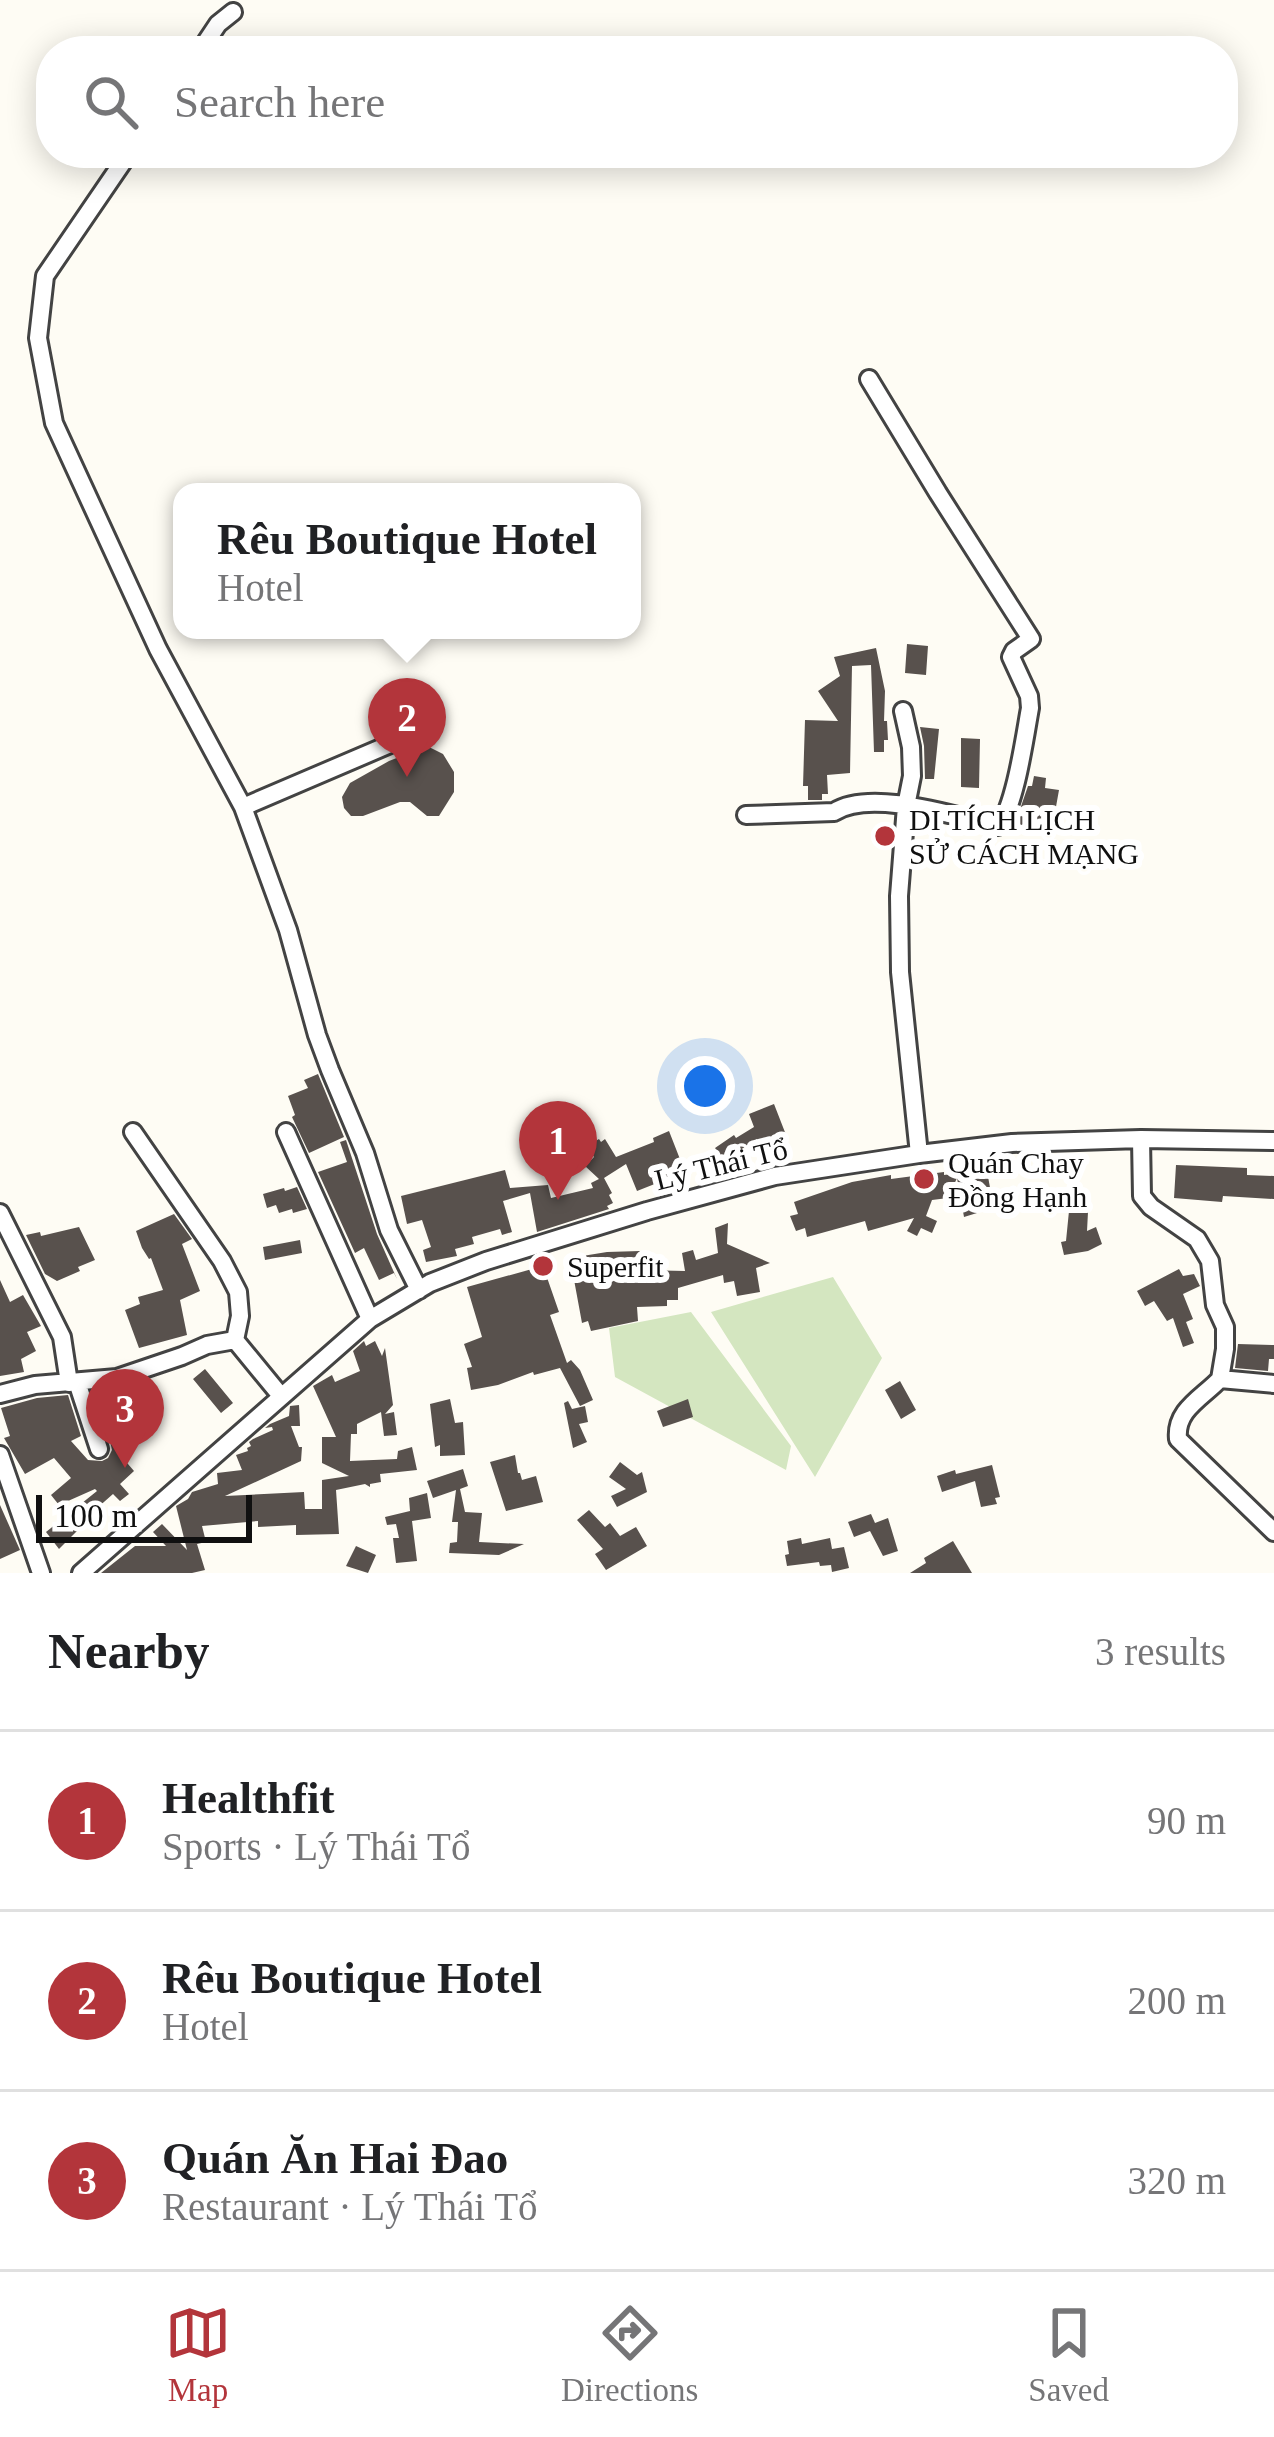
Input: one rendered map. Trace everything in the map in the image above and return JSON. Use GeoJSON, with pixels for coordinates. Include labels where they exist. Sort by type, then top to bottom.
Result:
{"type":"FeatureCollection","features":[{"type":"Feature","properties":{"kind":"street"},"geometry":{"type":"LineString","coordinates":[[210,36],[233,12]]}},
{"type":"Feature","properties":{"kind":"street"},"geometry":{"type":"LineString","coordinates":[[119,168],[45,276],[38,338],[54,423],[127,584],[243,807],[288,930],[323,1053],[365,1153],[389,1230],[419,1290]]}},
{"type":"Feature","properties":{"kind":"street"},"geometry":{"type":"LineString","coordinates":[[746,814],[835,812],[858,803],[906,806],[998,826],[1015,788],[1030,708],[1011,657],[1031,638],[869,379]]}},
{"type":"Feature","properties":{"kind":"street"},"geometry":{"type":"LineString","coordinates":[[903,711],[911,776],[899,896],[900,972],[919,1154]]}},
{"type":"Feature","properties":{"kind":"street"},"geometry":{"type":"LineString","coordinates":[[243,807],[409,736]]}},
{"type":"Feature","properties":{"kind":"street"},"geometry":{"type":"LineString","coordinates":[[133,1132],[223,1261],[238,1292],[235,1340]]}},
{"type":"Feature","properties":{"kind":"street"},"geometry":{"type":"LineString","coordinates":[[286,1132],[370,1319]]}},
{"type":"Feature","properties":{"kind":"street"},"geometry":{"type":"LineString","coordinates":[[1141,1138],[1142,1196],[1150,1207],[1197,1239],[1210,1261],[1215,1305],[1225,1327],[1220,1379],[1180,1418],[1178,1439],[1272,1525]]}},
{"type":"Feature","properties":{"kind":"street","name":"Lý Thái Tổ"},"geometry":{"type":"LineString","coordinates":[[81,1573],[370,1319],[419,1290],[486,1261],[776,1176],[919,1154],[1012,1143],[1141,1138],[1274,1141]]}},
{"type":"Feature","properties":{"kind":"street"},"geometry":{"type":"LineString","coordinates":[[0,1214],[62,1337],[73,1383],[99,1449]]}},
{"type":"Feature","properties":{"kind":"street"},"geometry":{"type":"LineString","coordinates":[[0,1394],[34,1385],[117,1378],[207,1345],[235,1340]]}},
{"type":"Feature","properties":{"kind":"street"},"geometry":{"type":"LineString","coordinates":[[235,1340],[280,1396]]}},
{"type":"Feature","properties":{"kind":"street"},"geometry":{"type":"LineString","coordinates":[[1220,1379],[1274,1384]]}},
{"type":"Feature","properties":{"kind":"street"},"geometry":{"type":"LineString","coordinates":[[0,1455],[41,1573]]}},
{"type":"Feature","properties":{"kind":"green space"},"geometry":{"type":"Polygon","coordinates":[[[833,1277],[882,1358],[815,1477],[711,1312],[833,1277]]]}},
{"type":"Feature","properties":{"kind":"green space"},"geometry":{"type":"Polygon","coordinates":[[[691,1312],[791,1446],[786,1470],[615,1377],[609,1328],[691,1312]]]}},
{"type":"Feature","properties":{"kind":"building"},"geometry":{"type":"Polygon","coordinates":[[[907,644],[928,646],[926,675],[905,673],[907,644]]]}},
{"type":"Feature","properties":{"kind":"building"},"geometry":{"type":"Polygon","coordinates":[[[876,648],[885,691],[888,740],[884,740],[884,752],[874,752],[871,665],[852,666],[850,773],[827,775],[828,794],[822,794],[822,800],[808,800],[808,786],[803,786],[805,720],[838,721],[818,691],[840,676],[834,657],[876,648]]]}},
{"type":"Feature","properties":{"kind":"building"},"geometry":{"type":"Polygon","coordinates":[[[920,727],[939,729],[934,779],[925,779],[920,727]]]}},
{"type":"Feature","properties":{"kind":"building"},"geometry":{"type":"Polygon","coordinates":[[[961,738],[980,739],[979,788],[961,787],[961,738]]]}},
{"type":"Feature","properties":{"kind":"building"},"geometry":{"type":"Polygon","coordinates":[[[427,746],[443,754],[454,772],[454,792],[439,816],[427,816],[410,802],[363,816],[351,816],[344,808],[342,797],[350,783],[427,746]]]}},
{"type":"Feature","properties":{"kind":"building"},"geometry":{"type":"Polygon","coordinates":[[[1034,776],[1046,778],[1045,788],[1059,790],[1052,829],[1015,824],[1034,776]]]}},
{"type":"Feature","properties":{"kind":"building"},"geometry":{"type":"Polygon","coordinates":[[[318,1074],[344,1137],[309,1153],[288,1096],[308,1088],[304,1080],[318,1074]]]}},
{"type":"Feature","properties":{"kind":"building"},"geometry":{"type":"Polygon","coordinates":[[[774,1104],[788,1140],[776,1145],[781,1160],[771,1164],[757,1139],[737,1152],[744,1164],[717,1179],[710,1166],[723,1159],[715,1148],[754,1127],[749,1114],[774,1104]]]}},
{"type":"Feature","properties":{"kind":"building"},"geometry":{"type":"Polygon","coordinates":[[[669,1131],[685,1172],[637,1191],[626,1164],[604,1178],[612,1193],[609,1209],[537,1232],[530,1193],[503,1201],[512,1232],[502,1235],[500,1229],[472,1237],[474,1244],[455,1249],[457,1256],[426,1262],[423,1250],[431,1247],[422,1220],[407,1224],[401,1196],[505,1170],[510,1188],[548,1185],[551,1198],[593,1188],[591,1183],[599,1179],[585,1166],[594,1157],[587,1146],[605,1139],[616,1157],[669,1131]]]}},
{"type":"Feature","properties":{"kind":"building"},"geometry":{"type":"Polygon","coordinates":[[[346,1140],[397,1279],[394,1273],[379,1280],[364,1248],[355,1253],[318,1172],[347,1162],[340,1142],[346,1140]]]}},
{"type":"Feature","properties":{"kind":"building"},"geometry":{"type":"Polygon","coordinates":[[[1176,1165],[1247,1168],[1247,1175],[1274,1176],[1274,1199],[1174,1198],[1176,1165]]]}},
{"type":"Feature","properties":{"kind":"building"},"geometry":{"type":"Polygon","coordinates":[[[987,1171],[991,1193],[972,1197],[977,1213],[964,1217],[957,1178],[948,1198],[932,1200],[926,1216],[937,1221],[932,1233],[921,1228],[917,1236],[907,1231],[914,1218],[868,1231],[865,1221],[807,1237],[805,1228],[796,1231],[790,1216],[798,1214],[794,1202],[852,1182],[944,1172],[959,1173],[958,1178],[987,1171]]]}},
{"type":"Feature","properties":{"kind":"building"},"geometry":{"type":"Polygon","coordinates":[[[297,1187],[307,1209],[279,1213],[276,1205],[267,1208],[263,1194],[297,1187]]]}},
{"type":"Feature","properties":{"kind":"building"},"geometry":{"type":"Polygon","coordinates":[[[1069,1211],[1088,1212],[1087,1231],[1096,1227],[1102,1244],[1064,1255],[1061,1242],[1066,1241],[1069,1211]]]}},
{"type":"Feature","properties":{"kind":"building"},"geometry":{"type":"Polygon","coordinates":[[[174,1214],[192,1239],[182,1244],[200,1291],[180,1300],[187,1335],[139,1348],[125,1310],[140,1304],[138,1297],[163,1290],[136,1231],[174,1214]]]}},
{"type":"Feature","properties":{"kind":"building"},"geometry":{"type":"Polygon","coordinates":[[[728,1223],[727,1244],[770,1263],[756,1268],[760,1292],[737,1296],[734,1281],[724,1283],[723,1275],[678,1288],[678,1300],[667,1300],[667,1306],[637,1307],[638,1321],[591,1331],[588,1321],[582,1323],[570,1258],[640,1251],[640,1270],[685,1271],[682,1253],[693,1250],[696,1260],[718,1253],[715,1228],[728,1223]]]}},
{"type":"Feature","properties":{"kind":"building"},"geometry":{"type":"Polygon","coordinates":[[[79,1227],[95,1260],[57,1281],[45,1274],[26,1235],[79,1227]]]}},
{"type":"Feature","properties":{"kind":"building"},"geometry":{"type":"Polygon","coordinates":[[[300,1240],[302,1253],[265,1260],[263,1247],[300,1240]]]}},
{"type":"Feature","properties":{"kind":"building"},"geometry":{"type":"Polygon","coordinates":[[[543,1266],[559,1312],[550,1315],[567,1363],[571,1360],[580,1370],[593,1400],[580,1406],[560,1368],[471,1390],[467,1368],[472,1367],[464,1344],[482,1337],[467,1287],[543,1266]]]}},
{"type":"Feature","properties":{"kind":"building"},"geometry":{"type":"Polygon","coordinates":[[[1179,1269],[1183,1276],[1194,1274],[1200,1286],[1183,1294],[1193,1319],[1186,1322],[1194,1343],[1183,1347],[1173,1318],[1167,1321],[1154,1301],[1145,1306],[1137,1291],[1179,1269]]]}},
{"type":"Feature","properties":{"kind":"building"},"geometry":{"type":"Polygon","coordinates":[[[0,1280],[10,1302],[23,1295],[41,1326],[27,1332],[36,1351],[21,1359],[24,1372],[0,1376],[0,1280]]]}},
{"type":"Feature","properties":{"kind":"building"},"geometry":{"type":"Polygon","coordinates":[[[364,1341],[366,1346],[375,1341],[382,1356],[385,1348],[393,1405],[385,1414],[394,1412],[397,1435],[384,1436],[381,1412],[357,1424],[357,1434],[351,1434],[350,1461],[397,1459],[398,1451],[412,1447],[417,1470],[380,1474],[381,1482],[370,1487],[336,1490],[339,1534],[296,1535],[296,1525],[258,1527],[258,1521],[202,1526],[206,1542],[197,1544],[205,1570],[101,1573],[135,1546],[166,1546],[153,1532],[162,1524],[187,1550],[176,1506],[192,1492],[218,1484],[217,1473],[242,1470],[236,1455],[248,1451],[253,1439],[273,1430],[265,1428],[270,1424],[289,1416],[290,1406],[299,1405],[300,1426],[291,1426],[302,1447],[301,1461],[225,1496],[304,1492],[305,1509],[322,1509],[322,1480],[349,1476],[322,1463],[322,1437],[336,1437],[313,1386],[332,1375],[335,1382],[360,1371],[353,1351],[364,1341]]]}},
{"type":"Feature","properties":{"kind":"building"},"geometry":{"type":"Polygon","coordinates":[[[1238,1344],[1274,1345],[1268,1371],[1235,1368],[1238,1344]]]}},
{"type":"Feature","properties":{"kind":"building"},"geometry":{"type":"Polygon","coordinates":[[[205,1369],[233,1403],[221,1413],[193,1379],[205,1369]]]}},
{"type":"Feature","properties":{"kind":"building"},"geometry":{"type":"Polygon","coordinates":[[[148,1381],[154,1396],[127,1413],[118,1391],[148,1381]]]}},
{"type":"Feature","properties":{"kind":"building"},"geometry":{"type":"Polygon","coordinates":[[[900,1381],[916,1410],[901,1419],[885,1390],[900,1381]]]}},
{"type":"Feature","properties":{"kind":"building"},"geometry":{"type":"Polygon","coordinates":[[[68,1395],[81,1436],[71,1441],[88,1460],[108,1458],[112,1438],[113,1442],[147,1407],[156,1420],[122,1457],[134,1471],[120,1484],[129,1494],[120,1501],[113,1494],[59,1549],[46,1532],[97,1491],[59,1505],[51,1495],[71,1478],[54,1458],[25,1474],[4,1438],[10,1436],[1,1408],[68,1395]]]}},
{"type":"Feature","properties":{"kind":"building"},"geometry":{"type":"Polygon","coordinates":[[[450,1399],[455,1423],[463,1422],[465,1455],[440,1456],[440,1445],[435,1447],[430,1404],[450,1399]]]}},
{"type":"Feature","properties":{"kind":"building"},"geometry":{"type":"Polygon","coordinates":[[[688,1399],[693,1417],[663,1427],[657,1411],[688,1399]]]}},
{"type":"Feature","properties":{"kind":"building"},"geometry":{"type":"Polygon","coordinates":[[[568,1401],[572,1409],[585,1406],[588,1422],[579,1424],[587,1442],[573,1448],[564,1403],[568,1401]]]}},
{"type":"Feature","properties":{"kind":"building"},"geometry":{"type":"Polygon","coordinates":[[[515,1455],[522,1480],[536,1476],[543,1502],[506,1511],[490,1462],[515,1455]]]}},
{"type":"Feature","properties":{"kind":"building"},"geometry":{"type":"Polygon","coordinates":[[[620,1462],[637,1475],[642,1472],[647,1492],[617,1507],[611,1496],[626,1489],[609,1477],[620,1462]]]}},
{"type":"Feature","properties":{"kind":"building"},"geometry":{"type":"Polygon","coordinates":[[[992,1465],[1000,1497],[995,1498],[997,1504],[981,1507],[975,1481],[942,1492],[937,1476],[992,1465]]]}},
{"type":"Feature","properties":{"kind":"building"},"geometry":{"type":"Polygon","coordinates":[[[463,1469],[468,1486],[460,1489],[465,1512],[482,1513],[479,1542],[524,1544],[499,1555],[449,1553],[450,1543],[457,1542],[458,1522],[452,1522],[456,1490],[433,1498],[427,1481],[463,1469]]]}},
{"type":"Feature","properties":{"kind":"building"},"geometry":{"type":"Polygon","coordinates":[[[427,1493],[431,1518],[412,1521],[417,1561],[396,1563],[396,1524],[387,1525],[385,1517],[410,1511],[409,1498],[427,1493]]]}},
{"type":"Feature","properties":{"kind":"building"},"geometry":{"type":"Polygon","coordinates":[[[0,1505],[20,1550],[0,1559],[0,1505]]]}},
{"type":"Feature","properties":{"kind":"building"},"geometry":{"type":"Polygon","coordinates":[[[589,1510],[620,1536],[636,1527],[647,1546],[606,1570],[595,1554],[603,1549],[577,1520],[589,1510]]]}},
{"type":"Feature","properties":{"kind":"building"},"geometry":{"type":"Polygon","coordinates":[[[871,1514],[875,1523],[888,1518],[898,1551],[883,1556],[870,1531],[854,1537],[848,1522],[871,1514]]]}},
{"type":"Feature","properties":{"kind":"building"},"geometry":{"type":"Polygon","coordinates":[[[801,1538],[802,1544],[830,1538],[832,1549],[844,1547],[849,1568],[832,1572],[831,1565],[820,1566],[819,1562],[787,1566],[787,1541],[801,1538]]]}},
{"type":"Feature","properties":{"kind":"building"},"geometry":{"type":"Polygon","coordinates":[[[953,1541],[972,1573],[910,1573],[926,1563],[924,1558],[953,1541]]]}},
{"type":"Feature","properties":{"kind":"building"},"geometry":{"type":"Polygon","coordinates":[[[356,1546],[376,1555],[368,1573],[346,1566],[356,1546]]]}},
{"type":"Feature","properties":{"kind":"place","name":"Rêu Boutique Hotel"},"geometry":{"type":"Point","coordinates":[407,777]}},
{"type":"Feature","properties":{"kind":"place","name":"DI TÍCH LỊCH SỬ CÁCH MẠNG"},"geometry":{"type":"Point","coordinates":[885,836]}},
{"type":"Feature","properties":{"kind":"place","name":"Quán Chay Đồng Hạnh"},"geometry":{"type":"Point","coordinates":[924,1179]}},
{"type":"Feature","properties":{"kind":"place","name":"Healthfit"},"geometry":{"type":"Point","coordinates":[558,1200]}},
{"type":"Feature","properties":{"kind":"place","name":"Superfit"},"geometry":{"type":"Point","coordinates":[543,1266]}},
{"type":"Feature","properties":{"kind":"place","name":"Quán Ăn Hai Ðao"},"geometry":{"type":"Point","coordinates":[125,1468]}}]}
